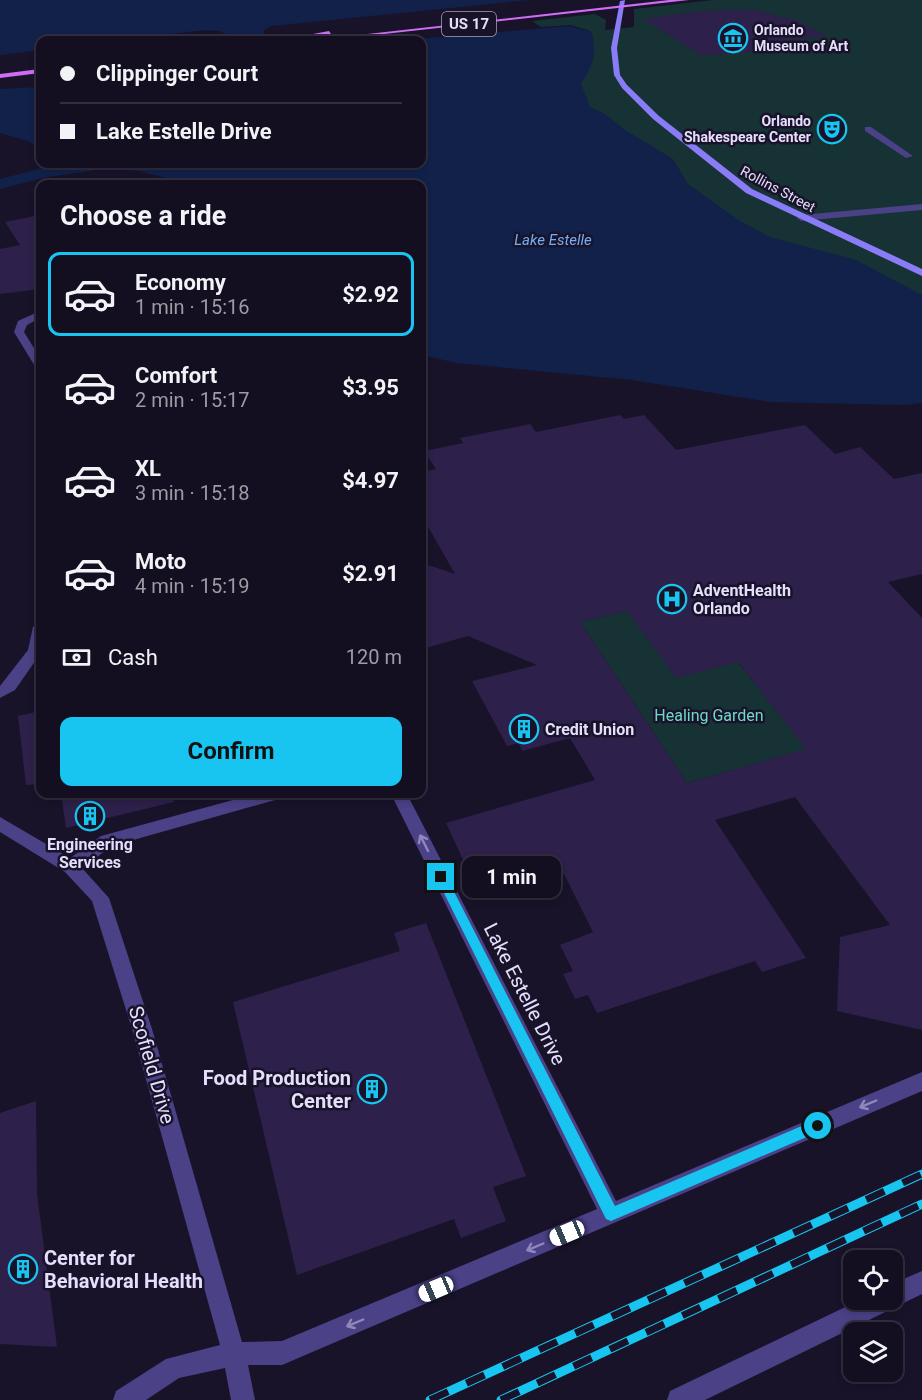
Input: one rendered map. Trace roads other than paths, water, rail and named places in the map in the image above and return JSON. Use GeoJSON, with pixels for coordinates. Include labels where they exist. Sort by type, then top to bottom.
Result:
{"type":"FeatureCollection","features":[{"type":"Feature","properties":{"kind":"main road","name":"US 17"},"geometry":{"type":"LineString","coordinates":[[350,36],[633,0]]}},
{"type":"Feature","properties":{"kind":"main road","name":"US 17"},"geometry":{"type":"LineString","coordinates":[[309,36],[622,3],[686,0]]}},
{"type":"Feature","properties":{"kind":"main road"},"geometry":{"type":"LineString","coordinates":[[0,69],[36,64]]}},
{"type":"Feature","properties":{"kind":"main road"},"geometry":{"type":"LineString","coordinates":[[0,75],[36,71]]}},
{"type":"Feature","properties":{"kind":"street","name":"Rollins Street"},"geometry":{"type":"LineString","coordinates":[[622,3],[615,50],[617,74],[626,87],[725,175],[749,191],[801,218],[922,273]]}},
{"type":"Feature","properties":{"kind":"street"},"geometry":{"type":"LineString","coordinates":[[868,129],[909,156]]}},
{"type":"Feature","properties":{"kind":"street"},"geometry":{"type":"LineString","coordinates":[[801,218],[922,207]]}},
{"type":"Feature","properties":{"kind":"street"},"geometry":{"type":"LineString","coordinates":[[36,316],[22,322],[19,332],[36,360]]}},
{"type":"Feature","properties":{"kind":"street"},"geometry":{"type":"LineString","coordinates":[[0,693],[10,686],[36,646]]}},
{"type":"Feature","properties":{"kind":"street"},"geometry":{"type":"LineString","coordinates":[[71,867],[107,841],[261,798]]}},
{"type":"Feature","properties":{"kind":"street","name":"Lake Estelle Drive"},"geometry":{"type":"LineString","coordinates":[[401,798],[611,1214]]}},
{"type":"Feature","properties":{"kind":"street","name":"Scofield Drive"},"geometry":{"type":"LineString","coordinates":[[0,823],[71,867],[100,898],[142,1029],[234,1354],[243,1400]]}},
{"type":"Feature","properties":{"kind":"street"},"geometry":{"type":"LineString","coordinates":[[125,1400],[174,1367],[234,1354],[282,1353],[922,1081]]}},
{"type":"Feature","properties":{"kind":"street"},"geometry":{"type":"LineString","coordinates":[[903,1291],[922,1282]]}},
{"type":"Feature","properties":{"kind":"street"},"geometry":{"type":"LineString","coordinates":[[679,1400],[863,1310]]}},
{"type":"Feature","properties":{"kind":"water"},"geometry":{"type":"Polygon","coordinates":[[[0,0],[529,0],[271,26],[264,30],[263,36],[230,36],[219,31],[206,30],[154,36],[36,36],[36,50],[0,55],[0,0]]]}},
{"type":"Feature","properties":{"kind":"water","name":"Lake Estelle"},"geometry":{"type":"Polygon","coordinates":[[[569,26],[592,32],[593,60],[581,84],[590,107],[605,114],[625,130],[673,159],[688,184],[740,221],[770,237],[856,260],[922,295],[922,403],[904,405],[770,402],[632,380],[457,363],[426,356],[426,180],[169,180],[139,171],[107,168],[426,168],[426,38],[569,26]]]}},
{"type":"Feature","properties":{"kind":"water"},"geometry":{"type":"Polygon","coordinates":[[[36,87],[36,146],[28,141],[0,133],[0,89],[36,87]]]}},
{"type":"Feature","properties":{"kind":"waterway"},"geometry":{"type":"LineString","coordinates":[[0,184],[46,172],[76,168]]}},
{"type":"Feature","properties":{"kind":"railway"},"geometry":{"type":"LineString","coordinates":[[430,1400],[922,1174]]}},
{"type":"Feature","properties":{"kind":"railway"},"geometry":{"type":"LineString","coordinates":[[501,1400],[922,1204]]}},
{"type":"Feature","properties":{"kind":"place","name":"Orlando Museum of Art"},"geometry":{"type":"Point","coordinates":[733,38]}},
{"type":"Feature","properties":{"kind":"place","name":"Orlando Shakespeare Center"},"geometry":{"type":"Point","coordinates":[832,129]}},
{"type":"Feature","properties":{"kind":"place","name":"AdventHealth Orlando"},"geometry":{"type":"Point","coordinates":[672,599]}},
{"type":"Feature","properties":{"kind":"place","name":"Credit Union"},"geometry":{"type":"Point","coordinates":[524,729]}},
{"type":"Feature","properties":{"kind":"place","name":"Engineering Services"},"geometry":{"type":"Point","coordinates":[90,816]}},
{"type":"Feature","properties":{"kind":"place","name":"Food Production Center"},"geometry":{"type":"Point","coordinates":[372,1089]}},
{"type":"Feature","properties":{"kind":"place","name":"Center for Behavioral Health"},"geometry":{"type":"Point","coordinates":[23,1269]}},
{"type":"Feature","properties":{"kind":"park label","name":"Healing Garden"},"geometry":{"type":"Point","coordinates":[709,715]}}]}
